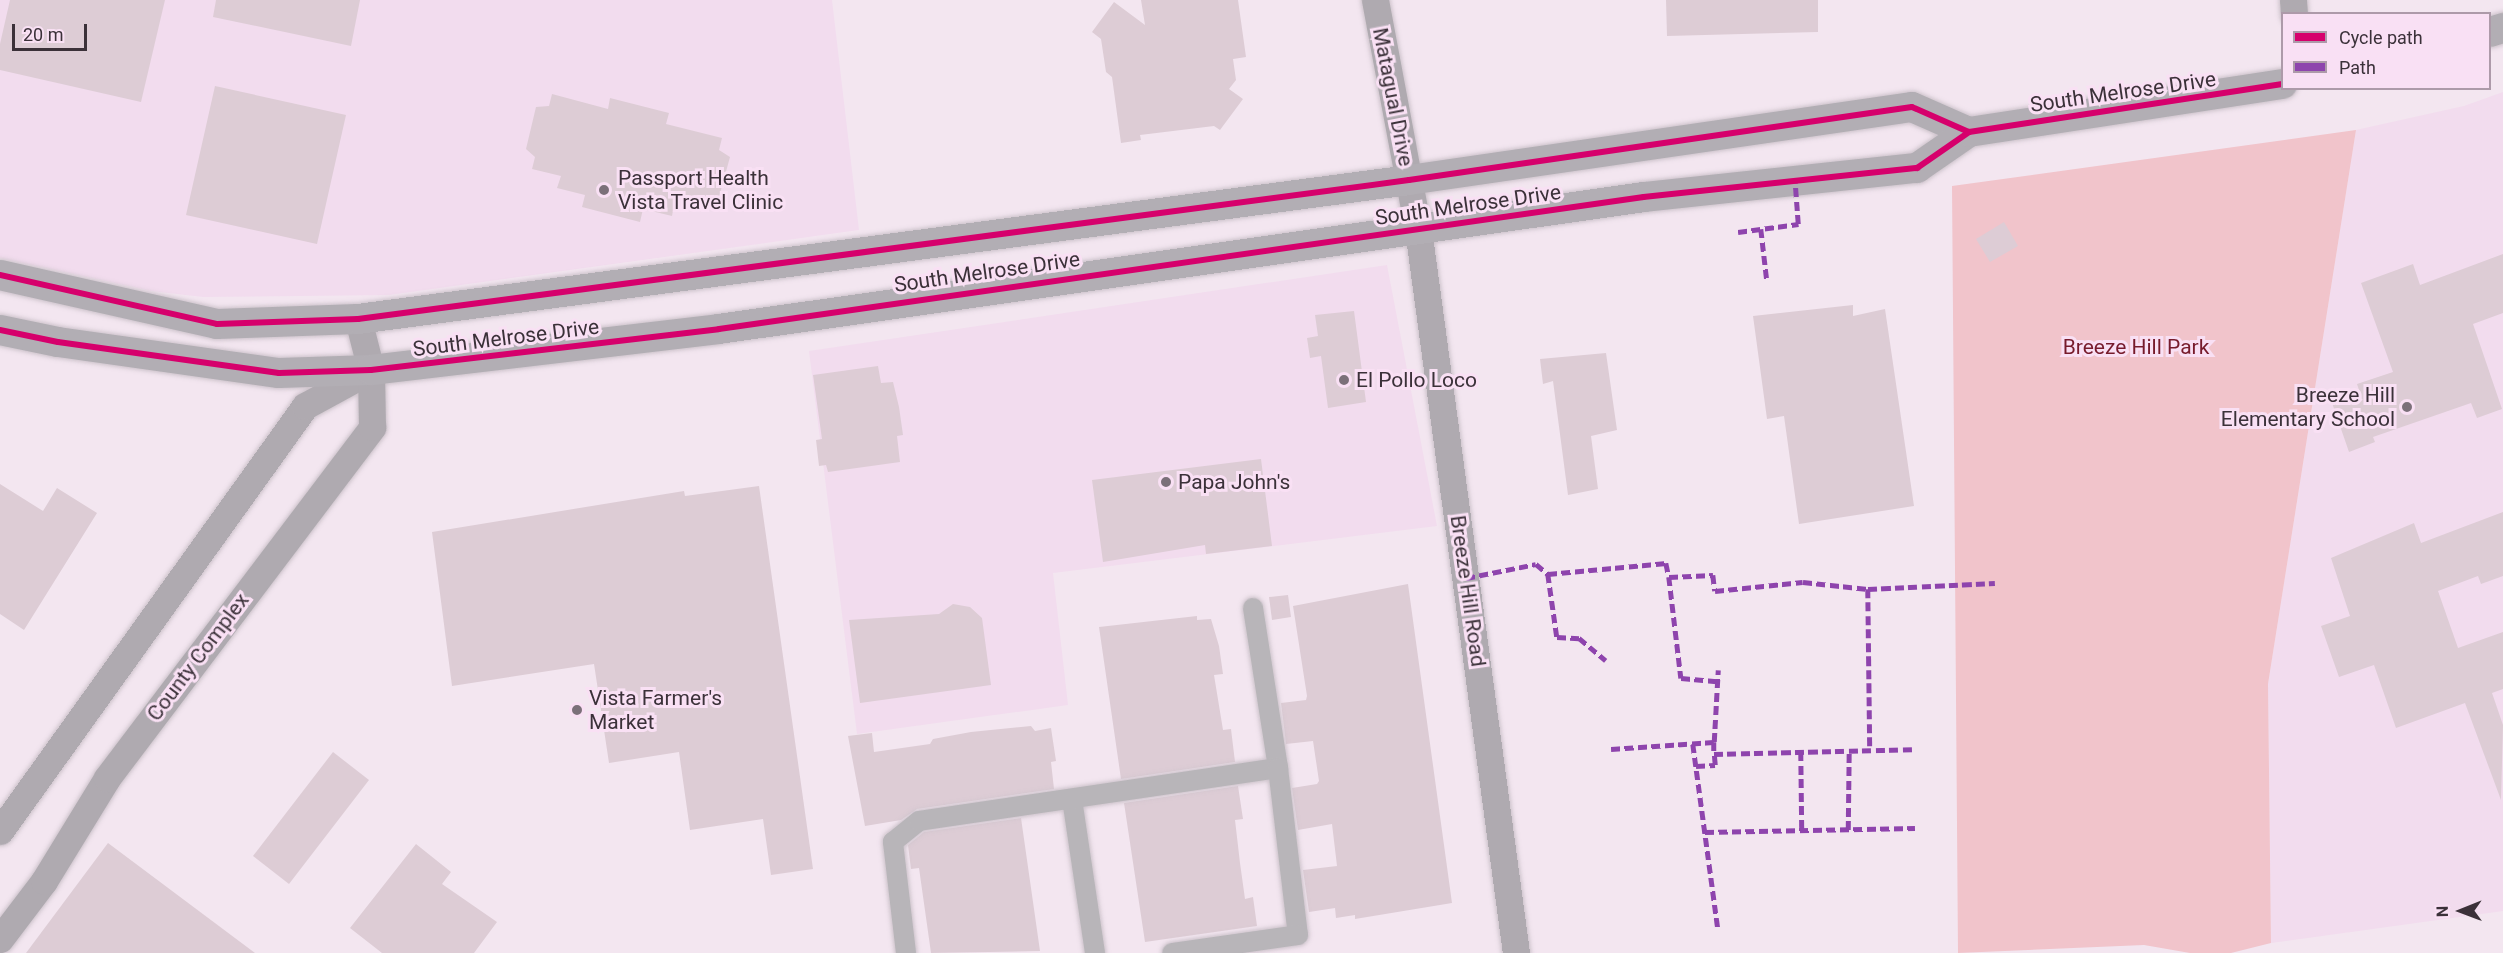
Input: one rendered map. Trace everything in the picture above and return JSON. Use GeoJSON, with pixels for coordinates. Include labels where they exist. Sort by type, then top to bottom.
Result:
{"type":"FeatureCollection","features":[{"type":"Feature","properties":{"kind":"main road","name":"South Melrose Drive"},"geometry":{"type":"LineString","coordinates":[[0,330],[58,342],[279,373],[371,370],[719,329],[1644,197],[1917,168],[1969,132],[2281,84]]}},
{"type":"Feature","properties":{"kind":"main road","name":"South Melrose Drive"},"geometry":{"type":"LineString","coordinates":[[0,274],[217,324],[358,319],[1409,180],[1912,107],[1969,132]]}},
{"type":"Feature","properties":{"kind":"street","name":"Matagual Drive"},"geometry":{"type":"LineString","coordinates":[[1375,0],[1418,229]]}},
{"type":"Feature","properties":{"kind":"street","name":"Breeze Hill Road"},"geometry":{"type":"LineString","coordinates":[[1418,229],[1516,953]]}},
{"type":"Feature","properties":{"kind":"street","name":"County Complex"},"geometry":{"type":"LineString","coordinates":[[0,939],[44,881],[107,778],[372,427],[371,370],[358,319]]}},
{"type":"Feature","properties":{"kind":"street"},"geometry":{"type":"LineString","coordinates":[[0,831],[305,406],[371,370]]}},
{"type":"Feature","properties":{"kind":"street"},"geometry":{"type":"LineString","coordinates":[[1172,953],[1298,935],[1278,768],[1253,608]]}},
{"type":"Feature","properties":{"kind":"street"},"geometry":{"type":"LineString","coordinates":[[906,953],[893,842],[919,821],[1278,768]]}},
{"type":"Feature","properties":{"kind":"street"},"geometry":{"type":"LineString","coordinates":[[1072,799],[1095,953]]}},
{"type":"Feature","properties":{"kind":"shaded area"},"geometry":{"type":"Polygon","coordinates":[[[0,0],[832,0],[859,230],[389,295],[203,297],[151,291],[0,258],[0,0]]]}},
{"type":"Feature","properties":{"kind":"shaded area","name":"Breeze Hill Elementary School"},"geometry":{"type":"Polygon","coordinates":[[[2503,92],[2503,911],[2271,943],[2268,684],[2356,130],[2464,106],[2503,92]]]}},
{"type":"Feature","properties":{"kind":"shaded area"},"geometry":{"type":"Polygon","coordinates":[[[1387,265],[1437,526],[1053,573],[1068,705],[857,734],[809,351],[1387,265]]]}},
{"type":"Feature","properties":{"kind":"green space","name":"Breeze Hill Park"},"geometry":{"type":"Polygon","coordinates":[[[2356,130],[2268,684],[2271,943],[2231,953],[2190,953],[2144,945],[1958,953],[1952,186],[2356,130]]]}},
{"type":"Feature","properties":{"kind":"building"},"geometry":{"type":"Polygon","coordinates":[[[10,0],[165,0],[141,102],[0,70],[0,44],[10,0]]]}},
{"type":"Feature","properties":{"kind":"building"},"geometry":{"type":"Polygon","coordinates":[[[216,0],[360,0],[351,46],[213,17],[216,0]]]}},
{"type":"Feature","properties":{"kind":"building"},"geometry":{"type":"Polygon","coordinates":[[[1141,0],[1238,0],[1246,57],[1233,59],[1236,80],[1229,89],[1243,99],[1220,130],[1214,126],[1140,135],[1141,140],[1121,143],[1112,77],[1106,72],[1101,39],[1092,32],[1114,2],[1145,25],[1141,0]]]}},
{"type":"Feature","properties":{"kind":"building"},"geometry":{"type":"Polygon","coordinates":[[[1666,0],[1818,0],[1818,32],[1667,36],[1666,0]]]}},
{"type":"Feature","properties":{"kind":"building"},"geometry":{"type":"Polygon","coordinates":[[[215,86],[346,115],[317,244],[186,215],[215,86]]]}},
{"type":"Feature","properties":{"kind":"building"},"geometry":{"type":"Polygon","coordinates":[[[552,94],[608,109],[610,98],[669,113],[666,124],[722,138],[719,150],[730,157],[719,197],[706,201],[703,212],[674,205],[672,216],[643,209],[640,222],[582,207],[585,195],[557,188],[561,176],[532,169],[535,157],[526,149],[536,107],[549,106],[552,94]]]}},
{"type":"Feature","properties":{"kind":"building"},"geometry":{"type":"Polygon","coordinates":[[[2004,222],[2018,246],[1990,262],[1976,239],[2004,222]]]}},
{"type":"Feature","properties":{"kind":"building"},"geometry":{"type":"Polygon","coordinates":[[[2503,254],[2503,313],[2473,324],[2502,409],[2477,418],[2471,403],[2373,437],[2375,442],[2349,452],[2331,400],[2359,390],[2357,384],[2393,372],[2361,283],[2413,264],[2420,285],[2503,254]]]}},
{"type":"Feature","properties":{"kind":"building"},"geometry":{"type":"Polygon","coordinates":[[[1853,305],[1853,316],[1885,309],[1914,506],[1799,524],[1784,416],[1767,419],[1753,316],[1853,305]]]}},
{"type":"Feature","properties":{"kind":"building","name":"El Pollo Loco"},"geometry":{"type":"Polygon","coordinates":[[[1354,311],[1366,402],[1328,408],[1321,356],[1310,358],[1307,338],[1318,336],[1315,315],[1354,311]]]}},
{"type":"Feature","properties":{"kind":"building"},"geometry":{"type":"Polygon","coordinates":[[[1606,353],[1617,430],[1591,436],[1598,489],[1568,495],[1553,381],[1543,384],[1540,359],[1606,353]]]}},
{"type":"Feature","properties":{"kind":"building"},"geometry":{"type":"Polygon","coordinates":[[[878,366],[881,383],[893,382],[899,407],[903,435],[897,436],[900,462],[828,472],[826,465],[819,466],[816,440],[822,439],[813,375],[878,366]]]}},
{"type":"Feature","properties":{"kind":"building"},"geometry":{"type":"Polygon","coordinates":[[[1261,459],[1272,546],[1206,554],[1205,545],[1103,562],[1092,480],[1261,459]]]}},
{"type":"Feature","properties":{"kind":"building"},"geometry":{"type":"Polygon","coordinates":[[[0,484],[43,511],[57,488],[97,513],[24,630],[0,614],[0,484]]]}},
{"type":"Feature","properties":{"kind":"building"},"geometry":{"type":"Polygon","coordinates":[[[759,486],[813,869],[771,875],[763,819],[690,830],[679,752],[609,763],[594,664],[452,686],[432,532],[684,491],[685,496],[759,486]]]}},
{"type":"Feature","properties":{"kind":"building"},"geometry":{"type":"Polygon","coordinates":[[[2503,512],[2503,576],[2481,584],[2478,576],[2438,591],[2458,648],[2503,632],[2503,689],[2492,693],[2503,725],[2501,800],[2465,703],[2396,728],[2374,665],[2339,677],[2321,626],[2350,616],[2331,558],[2414,523],[2421,543],[2503,512]]]}},
{"type":"Feature","properties":{"kind":"building"},"geometry":{"type":"Polygon","coordinates":[[[1408,584],[1452,903],[1355,919],[1355,915],[1336,918],[1335,908],[1309,912],[1303,870],[1337,866],[1332,824],[1298,830],[1292,788],[1317,784],[1319,781],[1313,741],[1286,744],[1281,703],[1306,700],[1307,696],[1293,606],[1408,584]]]}},
{"type":"Feature","properties":{"kind":"building"},"geometry":{"type":"Polygon","coordinates":[[[1288,595],[1291,617],[1272,620],[1269,597],[1288,595]]]}},
{"type":"Feature","properties":{"kind":"building"},"geometry":{"type":"Polygon","coordinates":[[[953,604],[970,607],[982,618],[991,685],[860,703],[849,620],[939,614],[953,604]]]}},
{"type":"Feature","properties":{"kind":"building"},"geometry":{"type":"Polygon","coordinates":[[[1197,616],[1197,620],[1211,619],[1219,646],[1223,674],[1214,675],[1223,730],[1231,729],[1235,762],[1121,779],[1099,627],[1197,616]]]}},
{"type":"Feature","properties":{"kind":"building"},"geometry":{"type":"Polygon","coordinates":[[[1031,726],[1035,731],[1051,728],[1056,761],[1051,762],[1054,789],[917,809],[901,820],[865,826],[848,736],[872,733],[874,752],[930,744],[933,739],[971,732],[1031,726]]]}},
{"type":"Feature","properties":{"kind":"building"},"geometry":{"type":"Polygon","coordinates":[[[333,752],[369,780],[289,884],[253,856],[333,752]]]}},
{"type":"Feature","properties":{"kind":"building"},"geometry":{"type":"Polygon","coordinates":[[[1238,786],[1243,819],[1235,820],[1240,863],[1245,899],[1253,897],[1257,926],[1145,942],[1124,803],[1238,786]]]}},
{"type":"Feature","properties":{"kind":"building"},"geometry":{"type":"Polygon","coordinates":[[[1021,818],[1040,951],[931,953],[919,868],[911,869],[908,845],[924,832],[1021,818]]]}},
{"type":"Feature","properties":{"kind":"building"},"geometry":{"type":"Polygon","coordinates":[[[108,843],[255,953],[26,953],[108,843]]]}},
{"type":"Feature","properties":{"kind":"building"},"geometry":{"type":"Polygon","coordinates":[[[416,844],[451,872],[442,884],[497,922],[474,953],[382,953],[350,928],[416,844]]]}},
{"type":"Feature","properties":{"kind":"marked path"},"geometry":{"type":"LineString","coordinates":[[1738,232],[1798,224],[1795,183]]}},
{"type":"Feature","properties":{"kind":"marked path"},"geometry":{"type":"LineString","coordinates":[[1761,229],[1767,281]]}},
{"type":"Feature","properties":{"kind":"marked path"},"geometry":{"type":"LineString","coordinates":[[1466,578],[1536,564],[1548,574],[1666,563],[1669,577],[1713,575],[1715,591],[1803,582],[1868,589],[1870,751]]}},
{"type":"Feature","properties":{"kind":"marked path"},"geometry":{"type":"LineString","coordinates":[[1548,574],[1557,637],[1579,638],[1606,661]]}},
{"type":"Feature","properties":{"kind":"marked path"},"geometry":{"type":"LineString","coordinates":[[1669,577],[1681,678],[1717,681]]}},
{"type":"Feature","properties":{"kind":"marked path"},"geometry":{"type":"LineString","coordinates":[[1868,589],[1995,583]]}},
{"type":"Feature","properties":{"kind":"marked path"},"geometry":{"type":"LineString","coordinates":[[1714,742],[1718,670]]}},
{"type":"Feature","properties":{"kind":"marked path"},"geometry":{"type":"LineString","coordinates":[[1611,749],[1714,742],[1714,754],[1913,749]]}},
{"type":"Feature","properties":{"kind":"marked path"},"geometry":{"type":"LineString","coordinates":[[1693,744],[1718,929]]}},
{"type":"Feature","properties":{"kind":"marked path"},"geometry":{"type":"LineString","coordinates":[[1801,752],[1802,830]]}},
{"type":"Feature","properties":{"kind":"marked path"},"geometry":{"type":"LineString","coordinates":[[1848,830],[1849,752]]}},
{"type":"Feature","properties":{"kind":"marked path"},"geometry":{"type":"LineString","coordinates":[[1696,766],[1715,765],[1714,754]]}},
{"type":"Feature","properties":{"kind":"marked path"},"geometry":{"type":"LineString","coordinates":[[1705,832],[1915,828]]}},
{"type":"Feature","properties":{"kind":"cycle path"},"geometry":{"type":"LineString","coordinates":[[0,330],[58,342],[279,373],[371,370],[719,329],[1644,197],[1917,168],[1969,132],[2281,84]]}},
{"type":"Feature","properties":{"kind":"cycle path"},"geometry":{"type":"LineString","coordinates":[[0,275],[217,324],[358,319],[1409,180],[1912,107],[1969,132]]}},
{"type":"Feature","properties":{"kind":"place","name":"Passport Health Vista Travel Clinic"},"geometry":{"type":"Point","coordinates":[604,190]}},
{"type":"Feature","properties":{"kind":"place","name":"El Pollo Loco"},"geometry":{"type":"Point","coordinates":[1344,380]}},
{"type":"Feature","properties":{"kind":"place","name":"Breeze Hill Elementary School"},"geometry":{"type":"Point","coordinates":[2407,407]}},
{"type":"Feature","properties":{"kind":"place","name":"Papa John's"},"geometry":{"type":"Point","coordinates":[1166,482]}},
{"type":"Feature","properties":{"kind":"place","name":"Vista Farmer's Market"},"geometry":{"type":"Point","coordinates":[577,710]}}]}
